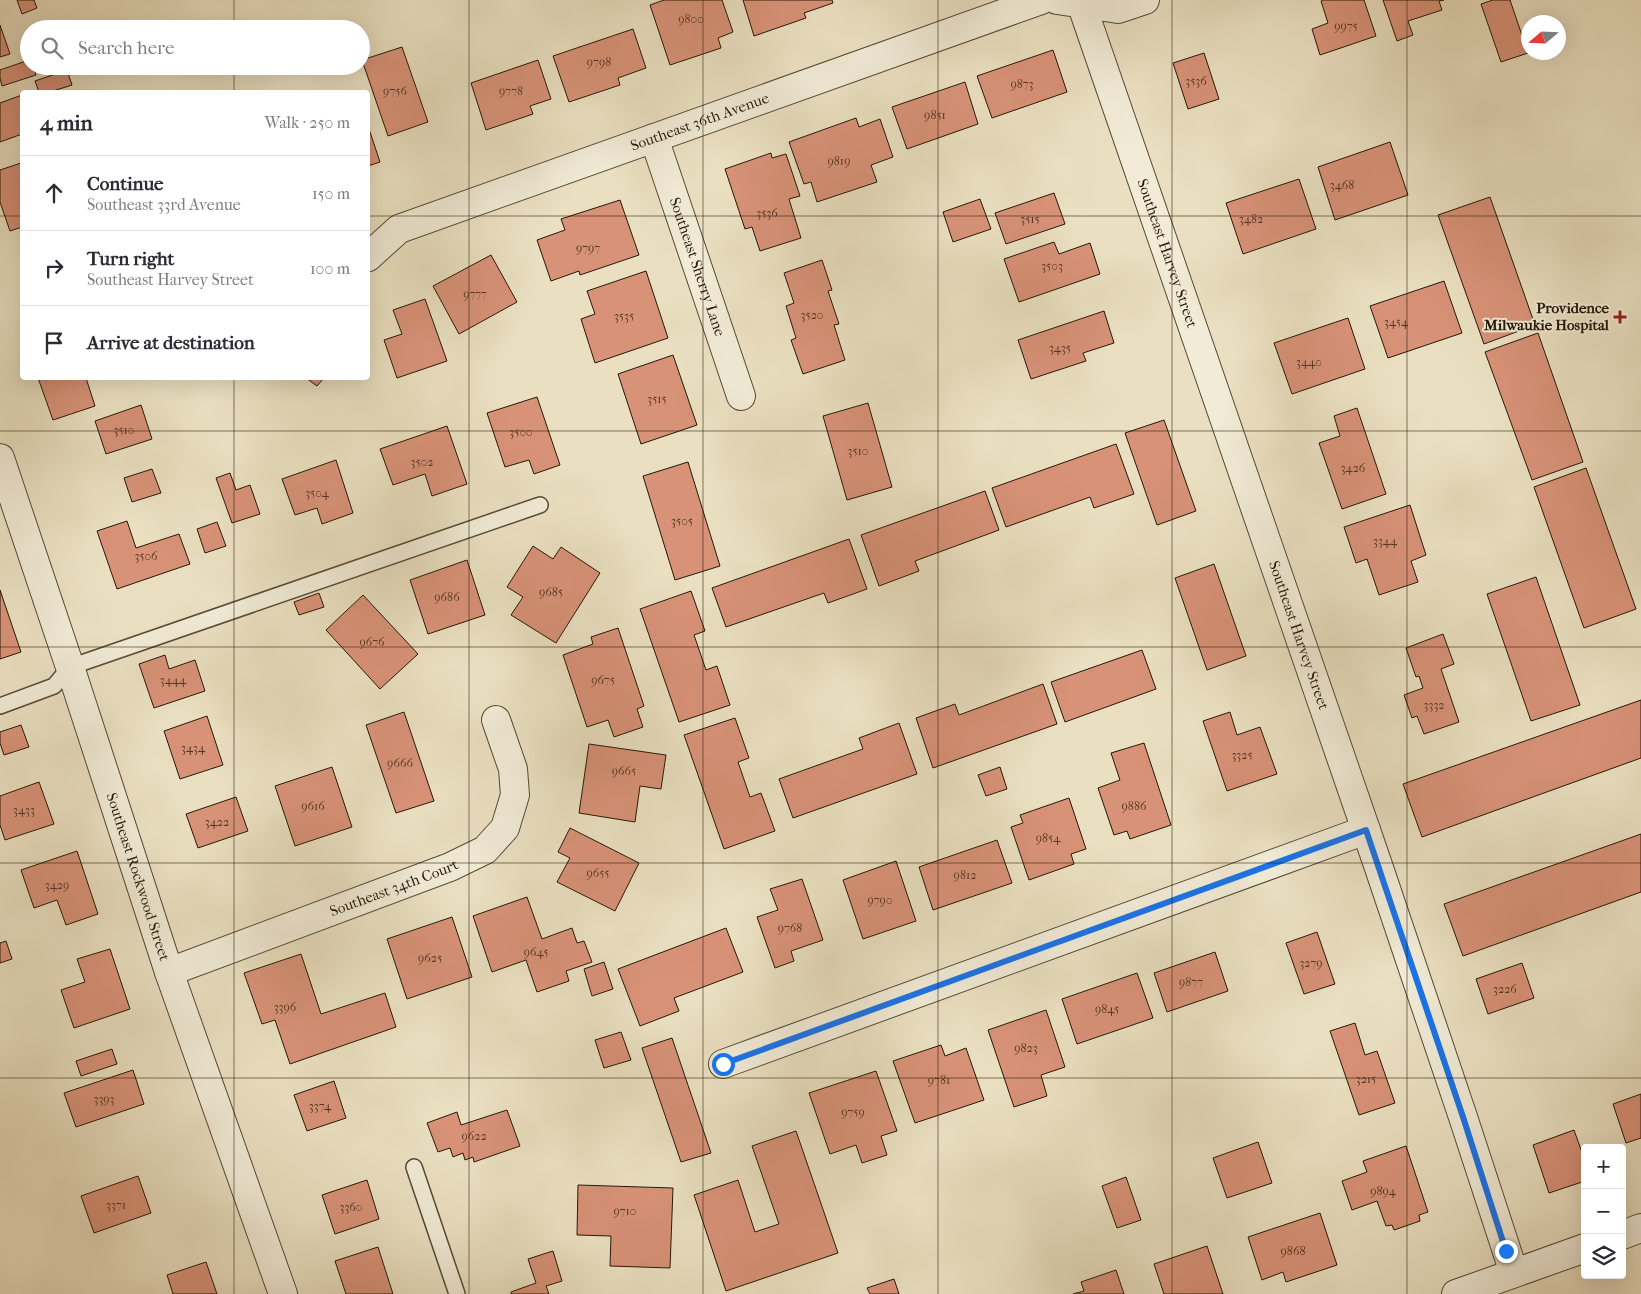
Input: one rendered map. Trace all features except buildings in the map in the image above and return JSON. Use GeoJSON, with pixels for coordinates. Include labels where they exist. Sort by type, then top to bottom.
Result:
{"type":"FeatureCollection","features":[{"type":"Feature","properties":{"kind":"street","name":"Southeast 36th Avenue"},"geometry":{"type":"LineString","coordinates":[[370,255],[399,229],[1041,0]]}},
{"type":"Feature","properties":{"kind":"street"},"geometry":{"type":"LineString","coordinates":[[1073,1],[1118,9],[1145,0]]}},
{"type":"Feature","properties":{"kind":"street","name":"Southeast Harvey Street"},"geometry":{"type":"LineString","coordinates":[[1073,1],[1366,830],[1448,1070],[1514,1273]]}},
{"type":"Feature","properties":{"kind":"street","name":"Southeast Sherry Lane"},"geometry":{"type":"LineString","coordinates":[[654,138],[741,396]]}},
{"type":"Feature","properties":{"kind":"street","name":"Southeast Rockwood Street"},"geometry":{"type":"LineString","coordinates":[[0,458],[169,972],[284,1294]]}},
{"type":"Feature","properties":{"kind":"street","name":"Southeast 34th Court"},"geometry":{"type":"LineString","coordinates":[[169,972],[450,868],[485,850],[505,828],[515,795],[513,769],[496,720]]}},
{"type":"Feature","properties":{"kind":"street"},"geometry":{"type":"LineString","coordinates":[[723,1064],[1366,830]]}},
{"type":"Feature","properties":{"kind":"street"},"geometry":{"type":"LineString","coordinates":[[1625,1234],[1641,1228]]}},
{"type":"Feature","properties":{"kind":"street"},"geometry":{"type":"LineString","coordinates":[[1456,1294],[1581,1249]]}},
{"type":"Feature","properties":{"kind":"lane"},"geometry":{"type":"LineString","coordinates":[[0,706],[54,686],[70,667],[540,505]]}},
{"type":"Feature","properties":{"kind":"lane"},"geometry":{"type":"LineString","coordinates":[[414,1167],[457,1294]]}},
{"type":"Feature","properties":{"kind":"place","name":"Providence Milwaukie Hospital"},"geometry":{"type":"Point","coordinates":[1620,317]}},
{"type":"Feature","properties":{"kind":"route"},"geometry":{"type":"LineString","coordinates":[[723,1064],[1366,830],[1506,1251]]}}]}
